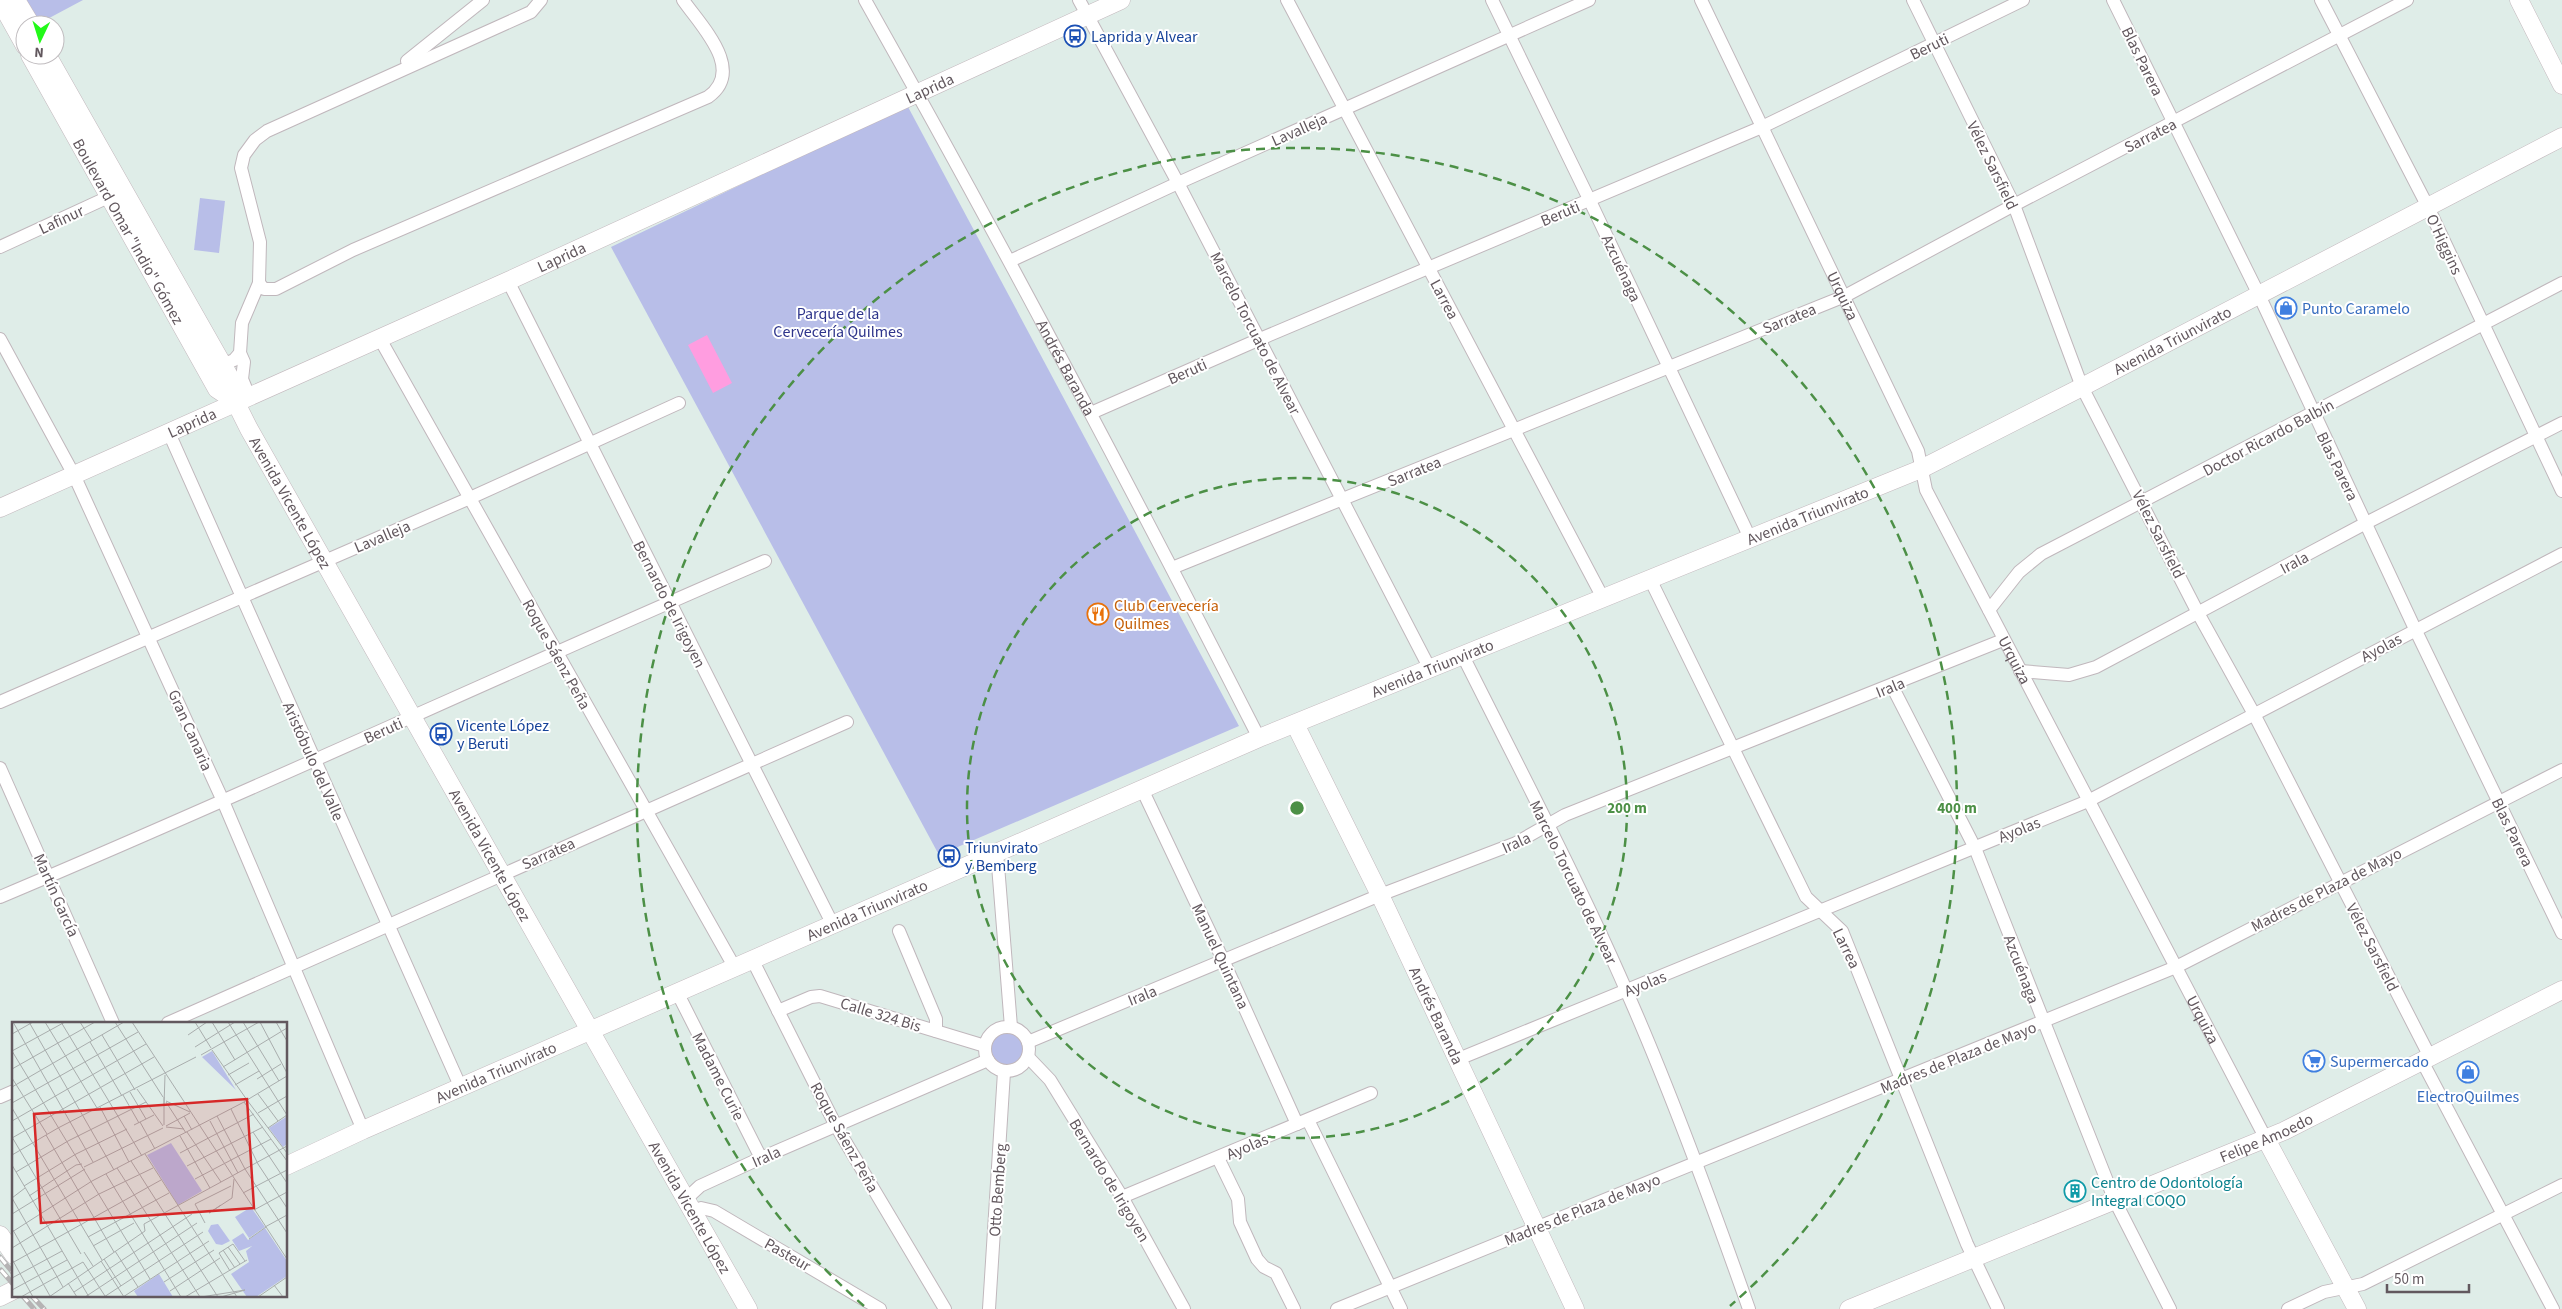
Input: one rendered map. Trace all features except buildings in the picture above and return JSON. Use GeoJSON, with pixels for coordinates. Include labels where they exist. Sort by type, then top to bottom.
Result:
{"type":"FeatureCollection","features":[{"type":"Feature","properties":{"kind":"street"},"geometry":{"type":"LineString","coordinates":[[16,0],[25,15]]}},
{"type":"Feature","properties":{"kind":"street"},"geometry":{"type":"LineString","coordinates":[[393,72],[483,0]]}},
{"type":"Feature","properties":{"kind":"street"},"geometry":{"type":"LineString","coordinates":[[242,399],[244,362],[240,353],[242,323],[259,283],[260,242],[250,200],[242,178],[241,168],[244,155],[255,140],[267,131],[393,72],[531,12],[541,0]]}},
{"type":"Feature","properties":{"kind":"street"},"geometry":{"type":"LineString","coordinates":[[259,283],[264,289],[276,289],[353,250],[708,97],[717,68],[718,51],[684,0]]}},
{"type":"Feature","properties":{"kind":"street","name":"Andrés Baranda"},"geometry":{"type":"LineString","coordinates":[[865,0],[1010,261],[1172,568],[1259,738]]}},
{"type":"Feature","properties":{"kind":"street","name":"Marcelo Torcuato de Alvear"},"geometry":{"type":"LineString","coordinates":[[1079,0],[1178,182],[1430,669]]}},
{"type":"Feature","properties":{"kind":"street","name":"Laprida"},"geometry":{"type":"LineString","coordinates":[[0,508],[508,281],[1121,0]]}},
{"type":"Feature","properties":{"kind":"street","name":"Larrea"},"geometry":{"type":"LineString","coordinates":[[1287,0],[1346,108],[1603,598]]}},
{"type":"Feature","properties":{"kind":"street","name":"Azcuénaga"},"geometry":{"type":"LineString","coordinates":[[1492,0],[1750,538]]}},
{"type":"Feature","properties":{"kind":"street","name":"Lavalleja"},"geometry":{"type":"LineString","coordinates":[[1010,261],[1178,182],[1589,0]]}},
{"type":"Feature","properties":{"kind":"street","name":"Urquiza"},"geometry":{"type":"LineString","coordinates":[[1701,0],[1918,451],[1926,490],[2266,1139],[2358,1309]]}},
{"type":"Feature","properties":{"kind":"street","name":"Vélez Sarsfield"},"geometry":{"type":"LineString","coordinates":[[1913,0],[2014,205],[2082,387],[2143,502],[2198,613],[2254,714],[2503,1215],[2553,1309]]}},
{"type":"Feature","properties":{"kind":"street","name":"Beruti"},"geometry":{"type":"LineString","coordinates":[[1091,413],[1260,339],[1762,127],[2023,0]]}},
{"type":"Feature","properties":{"kind":"street","name":"Blas Parera"},"geometry":{"type":"LineString","coordinates":[[2113,0],[2259,295],[2415,630],[2562,933]]}},
{"type":"Feature","properties":{"kind":"street","name":"O'Higgins"},"geometry":{"type":"LineString","coordinates":[[2321,0],[2428,207],[2562,490]]}},
{"type":"Feature","properties":{"kind":"street","name":"Sarratea"},"geometry":{"type":"LineString","coordinates":[[1172,568],[1845,296],[2014,205],[2407,0]]}},
{"type":"Feature","properties":{"kind":"street"},"geometry":{"type":"LineString","coordinates":[[2519,0],[2562,85]]}},
{"type":"Feature","properties":{"kind":"street"},"geometry":{"type":"LineString","coordinates":[[0,1],[15,28]]}},
{"type":"Feature","properties":{"kind":"street","name":"Boulevard Omar \"Indio\" Gómez"},"geometry":{"type":"LineString","coordinates":[[36,65],[115,194],[217,389],[242,399]]}},
{"type":"Feature","properties":{"kind":"street"},"geometry":{"type":"LineString","coordinates":[[52,65],[115,194],[242,399]]}},
{"type":"Feature","properties":{"kind":"street","name":"Avenida Triunvirato"},"geometry":{"type":"LineString","coordinates":[[288,1165],[363,1130],[754,961],[1259,738],[1921,469],[2562,137]]}},
{"type":"Feature","properties":{"kind":"street","name":"Lafinur"},"geometry":{"type":"LineString","coordinates":[[0,248],[115,194]]}},
{"type":"Feature","properties":{"kind":"street","name":"Bernardo de Irigoyen"},"geometry":{"type":"LineString","coordinates":[[508,281],[589,445],[833,925]]}},
{"type":"Feature","properties":{"kind":"street","name":"Doctor Ricardo Balbín"},"geometry":{"type":"LineString","coordinates":[[1989,610],[2030,561],[2562,283]]}},
{"type":"Feature","properties":{"kind":"street","name":"Gran Canaria"},"geometry":{"type":"LineString","coordinates":[[0,339],[74,475],[149,637],[223,801],[363,1130]]}},
{"type":"Feature","properties":{"kind":"street","name":"Roque Sáenz Peña"},"geometry":{"type":"LineString","coordinates":[[380,339],[735,968]]}},
{"type":"Feature","properties":{"kind":"street"},"geometry":{"type":"LineString","coordinates":[[222,365],[234,360],[240,353]]}},
{"type":"Feature","properties":{"kind":"street","name":"Avenida Vicente López"},"geometry":{"type":"LineString","coordinates":[[242,399],[324,560],[748,1309]]}},
{"type":"Feature","properties":{"kind":"street","name":"Lavalleja"},"geometry":{"type":"LineString","coordinates":[[0,702],[470,498],[679,403]]}},
{"type":"Feature","properties":{"kind":"street","name":"Irala"},"geometry":{"type":"LineString","coordinates":[[2020,671],[2056,675],[2081,673],[2562,423]]}},
{"type":"Feature","properties":{"kind":"street","name":"Aristóbulo del Valle"},"geometry":{"type":"LineString","coordinates":[[168,433],[461,1088]]}},
{"type":"Feature","properties":{"kind":"street","name":"Ayolas"},"geometry":{"type":"LineString","coordinates":[[1456,1060],[2088,801],[2562,554]]}},
{"type":"Feature","properties":{"kind":"street","name":"Beruti"},"geometry":{"type":"LineString","coordinates":[[0,896],[223,801],[555,652],[765,561]]}},
{"type":"Feature","properties":{"kind":"street","name":"Larrea"},"geometry":{"type":"LineString","coordinates":[[1650,579],[1806,897],[1842,931],[1974,1258],[1998,1309]]}},
{"type":"Feature","properties":{"kind":"street","name":"Irala"},"geometry":{"type":"LineString","coordinates":[[1028,1042],[1224,962],[1380,895],[1516,843],[1565,815],[1892,686],[2003,640]]}},
{"type":"Feature","properties":{"kind":"street","name":"Marcelo Torcuato de Alvear"},"geometry":{"type":"LineString","coordinates":[[1463,656],[1548,826],[1626,991],[1697,1163],[1749,1309]]}},
{"type":"Feature","properties":{"kind":"street","name":"Azcuénaga"},"geometry":{"type":"LineString","coordinates":[[1892,686],[1975,848],[2115,1201],[2170,1309]]}},
{"type":"Feature","properties":{"kind":"street","name":"Sarratea"},"geometry":{"type":"LineString","coordinates":[[170,1022],[847,722]]}},
{"type":"Feature","properties":{"kind":"street","name":"Andrés Baranda"},"geometry":{"type":"LineString","coordinates":[[1296,724],[1380,895],[1456,1060],[1576,1309]]}},
{"type":"Feature","properties":{"kind":"street","name":"Martín García"},"geometry":{"type":"LineString","coordinates":[[0,768],[113,1022]]}},
{"type":"Feature","properties":{"kind":"street","name":"Madres de Plaza de Mayo"},"geometry":{"type":"LineString","coordinates":[[1337,1309],[2176,967],[2339,882],[2562,770]]}},
{"type":"Feature","properties":{"kind":"street","name":"Manuel Quintana"},"geometry":{"type":"LineString","coordinates":[[1142,790],[1303,1122],[1401,1309]]}},
{"type":"Feature","properties":{"kind":"street"},"geometry":{"type":"LineString","coordinates":[[997,853],[1011,1027]]}},
{"type":"Feature","properties":{"kind":"street"},"geometry":{"type":"LineString","coordinates":[[899,931],[936,1019],[936,1031]]}},
{"type":"Feature","properties":{"kind":"street","name":"Roque Sáenz Peña"},"geometry":{"type":"LineString","coordinates":[[754,961],[836,1126],[945,1309]]}},
{"type":"Feature","properties":{"kind":"street","name":"Felipe Amoedo"},"geometry":{"type":"LineString","coordinates":[[1849,1309],[2266,1139],[2562,990]]}},
{"type":"Feature","properties":{"kind":"street","name":"Madame Curie"},"geometry":{"type":"LineString","coordinates":[[678,994],[761,1158]]}},
{"type":"Feature","properties":{"kind":"street","name":"Calle 324 Bis"},"geometry":{"type":"LineString","coordinates":[[778,1011],[811,997],[820,996],[985,1046]]}},
{"type":"Feature","properties":{"kind":"street"},"geometry":{"type":"LineString","coordinates":[[1004,1027],[1011,1027],[1024,1035],[1028,1042],[1028,1057],[1019,1068],[1004,1072],[992,1066],[988,1060],[985,1046],[992,1033],[1004,1027]]}},
{"type":"Feature","properties":{"kind":"street","name":"Bernardo de Irigoyen"},"geometry":{"type":"LineString","coordinates":[[1028,1057],[1050,1080],[1122,1197],[1184,1309]]}},
{"type":"Feature","properties":{"kind":"street","name":"Irala"},"geometry":{"type":"LineString","coordinates":[[689,1205],[700,1186],[988,1060]]}},
{"type":"Feature","properties":{"kind":"street","name":"Otto Bemberg"},"geometry":{"type":"LineString","coordinates":[[989,1309],[1004,1072]]}},
{"type":"Feature","properties":{"kind":"street"},"geometry":{"type":"LineString","coordinates":[[0,1097],[12,1092]]}},
{"type":"Feature","properties":{"kind":"street","name":"Ayolas"},"geometry":{"type":"LineString","coordinates":[[1122,1197],[1371,1093]]}},
{"type":"Feature","properties":{"kind":"street"},"geometry":{"type":"LineString","coordinates":[[1218,1158],[1238,1199],[1240,1222],[1257,1259],[1264,1267],[1276,1273],[1294,1309]]}},
{"type":"Feature","properties":{"kind":"street"},"geometry":{"type":"LineString","coordinates":[[2288,1309],[2324,1292],[2363,1284],[2562,1185]]}},
{"type":"Feature","properties":{"kind":"street","name":"Pasteur"},"geometry":{"type":"LineString","coordinates":[[689,1205],[714,1211],[880,1309]]}},
{"type":"Feature","properties":{"kind":"street"},"geometry":{"type":"LineString","coordinates":[[0,1235],[12,1252]]}},
{"type":"Feature","properties":{"kind":"street"},"geometry":{"type":"LineString","coordinates":[[8,1309],[0,1298],[12,1291]]}},
{"type":"Feature","properties":{"kind":"green space"},"geometry":{"type":"Polygon","coordinates":[[[25,0],[83,0],[55,15],[33,15],[25,0]]]}},
{"type":"Feature","properties":{"kind":"green space","name":"Parque de la Cervecería Quilmes"},"geometry":{"type":"Polygon","coordinates":[[[907,105],[1239,726],[939,855],[611,247],[907,105]]]}},
{"type":"Feature","properties":{"kind":"green space"},"geometry":{"type":"Polygon","coordinates":[[[200,198],[225,201],[219,253],[194,250],[200,198]]]}},
{"type":"Feature","properties":{"kind":"green space"},"geometry":{"type":"Polygon","coordinates":[[[1007,1032],[1014,1033],[1020,1037],[1024,1043],[1024,1057],[1020,1063],[1014,1067],[1007,1068],[1000,1067],[994,1063],[990,1057],[989,1050],[990,1043],[994,1037],[1000,1033],[1007,1032]]]}},
{"type":"Feature","properties":{"kind":"shaded area"},"geometry":{"type":"Polygon","coordinates":[[[707,335],[732,383],[713,393],[688,345],[707,335]]]}},
{"type":"Feature","properties":{"kind":"railway"},"geometry":{"type":"LineString","coordinates":[[0,1257],[12,1272]]}},
{"type":"Feature","properties":{"kind":"railway"},"geometry":{"type":"LineString","coordinates":[[1,1270],[12,1283]]}},
{"type":"Feature","properties":{"kind":"railway"},"geometry":{"type":"LineString","coordinates":[[23,1296],[34,1309]]}},
{"type":"Feature","properties":{"kind":"railway"},"geometry":{"type":"LineString","coordinates":[[32,1296],[44,1309]]}},
{"type":"Feature","properties":{"kind":"place","name":"Laprida y Alvear"},"geometry":{"type":"Point","coordinates":[1075,36]}},
{"type":"Feature","properties":{"kind":"place","name":"Punto Caramelo"},"geometry":{"type":"Point","coordinates":[2286,308]}},
{"type":"Feature","properties":{"kind":"place","name":"Club Cervecería Quilmes"},"geometry":{"type":"Point","coordinates":[1098,614]}},
{"type":"Feature","properties":{"kind":"place","name":"Vicente López y Beruti"},"geometry":{"type":"Point","coordinates":[441,734]}},
{"type":"Feature","properties":{"kind":"place","name":"Triunvirato y Bemberg"},"geometry":{"type":"Point","coordinates":[949,856]}},
{"type":"Feature","properties":{"kind":"place","name":"Supermercado"},"geometry":{"type":"Point","coordinates":[2314,1061]}},
{"type":"Feature","properties":{"kind":"place","name":"ElectroQuilmes"},"geometry":{"type":"Point","coordinates":[2468,1072]}},
{"type":"Feature","properties":{"kind":"place","name":"Centro de Odontología Integral COQO"},"geometry":{"type":"Point","coordinates":[2075,1191]}}]}
